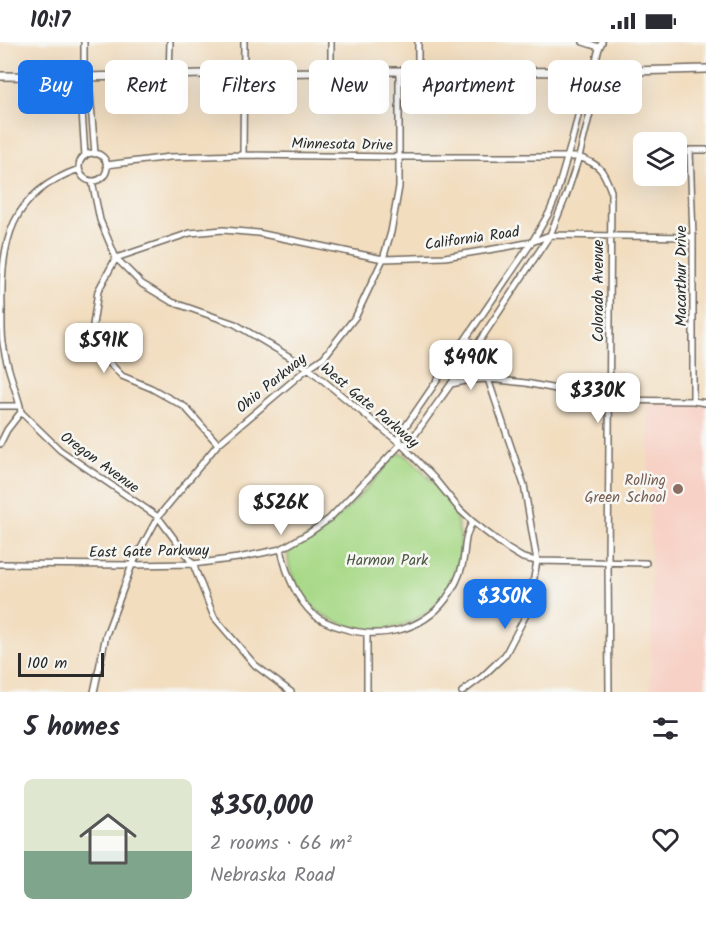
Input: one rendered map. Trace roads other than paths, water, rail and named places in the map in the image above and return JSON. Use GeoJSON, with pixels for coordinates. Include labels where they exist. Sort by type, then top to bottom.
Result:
{"type":"FeatureCollection","features":[{"type":"Feature","properties":{"kind":"main road"},"geometry":{"type":"LineString","coordinates":[[642,71],[706,69]]}},
{"type":"Feature","properties":{"kind":"main road"},"geometry":{"type":"LineString","coordinates":[[389,71],[399,71]]}},
{"type":"Feature","properties":{"kind":"main road"},"geometry":{"type":"LineString","coordinates":[[0,75],[18,75]]}},
{"type":"Feature","properties":{"kind":"street"},"geometry":{"type":"LineString","coordinates":[[84,42],[84,60]]}},
{"type":"Feature","properties":{"kind":"street"},"geometry":{"type":"LineString","coordinates":[[170,42],[170,60]]}},
{"type":"Feature","properties":{"kind":"street"},"geometry":{"type":"LineString","coordinates":[[243,60],[244,42]]}},
{"type":"Feature","properties":{"kind":"street"},"geometry":{"type":"LineString","coordinates":[[331,42],[331,60]]}},
{"type":"Feature","properties":{"kind":"street"},"geometry":{"type":"LineString","coordinates":[[418,42],[418,60]]}},
{"type":"Feature","properties":{"kind":"street"},"geometry":{"type":"LineString","coordinates":[[583,42],[601,44]]}},
{"type":"Feature","properties":{"kind":"street","name":"East Gate Parkway"},"geometry":{"type":"LineString","coordinates":[[598,60],[601,44]]}},
{"type":"Feature","properties":{"kind":"street","name":"Ohio Parkway"},"geometry":{"type":"LineString","coordinates":[[94,692],[106,635],[132,565],[158,517],[218,444],[324,357],[356,316],[383,259],[391,232],[399,187],[399,71]]}},
{"type":"Feature","properties":{"kind":"street"},"geometry":{"type":"LineString","coordinates":[[82,114],[85,156]]}},
{"type":"Feature","properties":{"kind":"street"},"geometry":{"type":"LineString","coordinates":[[92,114],[95,154]]}},
{"type":"Feature","properties":{"kind":"street"},"geometry":{"type":"LineString","coordinates":[[243,114],[243,155]]}},
{"type":"Feature","properties":{"kind":"street","name":"East Gate Parkway"},"geometry":{"type":"LineString","coordinates":[[401,444],[399,436],[532,242],[549,213],[555,200],[578,114]]}},
{"type":"Feature","properties":{"kind":"street","name":"East Gate Parkway"},"geometry":{"type":"LineString","coordinates":[[0,564],[192,564],[238,558],[280,549],[329,519],[401,444],[409,443],[550,235],[579,157],[590,114]]}},
{"type":"Feature","properties":{"kind":"street","name":"Macarthur Drive"},"geometry":{"type":"LineString","coordinates":[[693,401],[693,237],[690,150],[706,150]]}},
{"type":"Feature","properties":{"kind":"street"},"geometry":{"type":"LineString","coordinates":[[95,154],[102,157],[106,169],[103,176],[92,180],[84,177],[79,169],[80,162],[85,156],[95,154]]}},
{"type":"Feature","properties":{"kind":"street","name":"Minnesota Drive"},"geometry":{"type":"LineString","coordinates":[[106,165],[170,157],[243,155],[579,157]]}},
{"type":"Feature","properties":{"kind":"street","name":"Colorado Avenue"},"geometry":{"type":"LineString","coordinates":[[579,157],[594,162],[605,176],[610,191],[609,692]]}},
{"type":"Feature","properties":{"kind":"street","name":"Oregon Avenue"},"geometry":{"type":"LineString","coordinates":[[79,169],[62,175],[35,193],[14,219],[3,239],[1,286],[3,348],[21,409],[60,450],[158,517],[192,564],[214,617],[255,665],[291,692]]}},
{"type":"Feature","properties":{"kind":"street","name":"West Gate Parkway"},"geometry":{"type":"LineString","coordinates":[[92,180],[100,220],[116,258],[142,284],[172,302],[235,324],[308,368],[401,444],[466,516],[508,549],[523,558],[537,561],[646,563]]}},
{"type":"Feature","properties":{"kind":"street","name":"California Road"},"geometry":{"type":"LineString","coordinates":[[116,258],[190,233],[223,230],[258,233],[383,259],[445,257],[532,242],[550,235],[693,237]]}},
{"type":"Feature","properties":{"kind":"street"},"geometry":{"type":"LineString","coordinates":[[116,258],[98,291],[93,325],[103,356],[122,376],[151,388],[186,407],[218,444]]}},
{"type":"Feature","properties":{"kind":"street"},"geometry":{"type":"LineString","coordinates":[[462,692],[505,655],[528,611],[537,561],[524,485],[488,379],[475,346],[467,338]]}},
{"type":"Feature","properties":{"kind":"street"},"geometry":{"type":"LineString","coordinates":[[451,384],[488,379],[556,389],[593,400],[706,403]]}},
{"type":"Feature","properties":{"kind":"street"},"geometry":{"type":"LineString","coordinates":[[0,406],[21,409],[0,444]]}},
{"type":"Feature","properties":{"kind":"street"},"geometry":{"type":"LineString","coordinates":[[280,549],[293,587],[314,615],[337,627],[367,633],[391,632],[429,616],[442,604],[453,589],[460,573],[466,534],[473,522]]}},
{"type":"Feature","properties":{"kind":"street"},"geometry":{"type":"LineString","coordinates":[[367,633],[367,692]]}},
{"type":"Feature","properties":{"kind":"place","name":"Rolling Green School"},"geometry":{"type":"Point","coordinates":[678,489]}},
{"type":"Feature","properties":{"kind":"park label","name":"Harmon Park"},"geometry":{"type":"Point","coordinates":[387,560]}}]}
